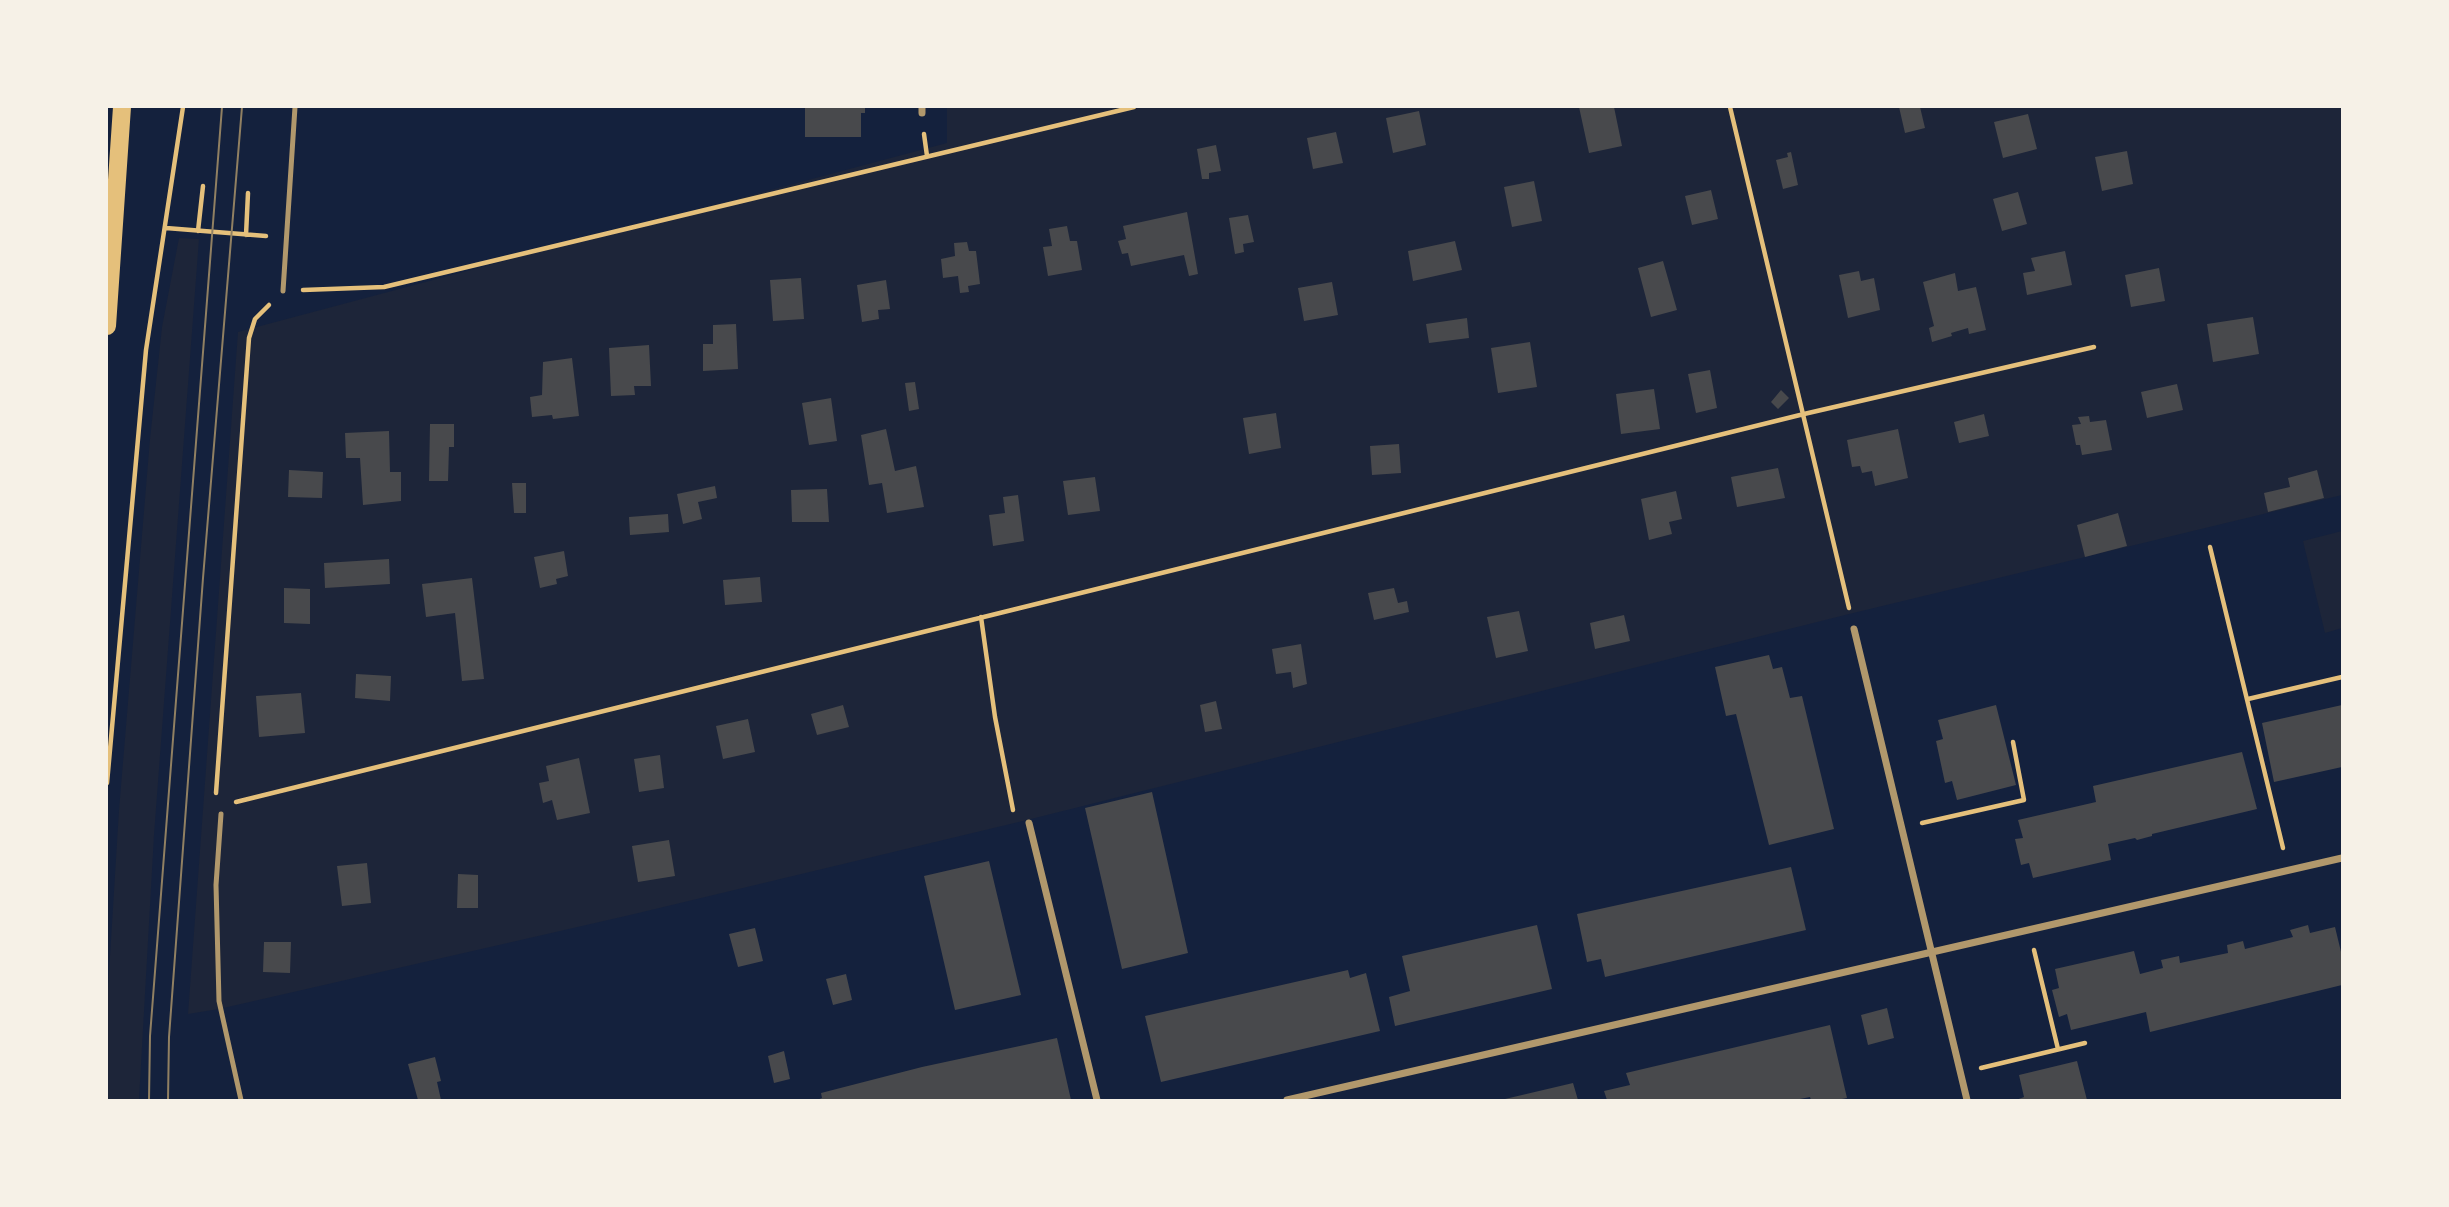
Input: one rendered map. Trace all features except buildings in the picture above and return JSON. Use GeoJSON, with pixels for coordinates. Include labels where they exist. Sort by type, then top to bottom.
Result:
{"type":"FeatureCollection","features":[{"type":"Feature","properties":{"kind":"main road"},"geometry":{"type":"LineString","coordinates":[[107,326],[122,107]]}},
{"type":"Feature","properties":{"kind":"street"},"geometry":{"type":"LineString","coordinates":[[1854,629],[1967,1100]]}},
{"type":"Feature","properties":{"kind":"street"},"geometry":{"type":"LineString","coordinates":[[1029,823],[1097,1100]]}},
{"type":"Feature","properties":{"kind":"street"},"geometry":{"type":"LineString","coordinates":[[1287,1100],[2342,858]]}},
{"type":"Feature","properties":{"kind":"lane"},"geometry":{"type":"LineString","coordinates":[[283,291],[295,107]]}},
{"type":"Feature","properties":{"kind":"lane"},"geometry":{"type":"LineString","coordinates":[[220,814],[216,886],[219,1001],[241,1100]]}},
{"type":"Feature","properties":{"kind":"path"},"geometry":{"type":"LineString","coordinates":[[107,783],[146,351],[183,107]]}},
{"type":"Feature","properties":{"kind":"path"},"geometry":{"type":"LineString","coordinates":[[220,814],[215,791],[250,338],[255,319],[283,291],[384,287],[1134,107]]}},
{"type":"Feature","properties":{"kind":"path"},"geometry":{"type":"LineString","coordinates":[[1730,107],[1854,629]]}},
{"type":"Feature","properties":{"kind":"path"},"geometry":{"type":"LineString","coordinates":[[198,231],[203,186]]}},
{"type":"Feature","properties":{"kind":"path"},"geometry":{"type":"LineString","coordinates":[[166,228],[246,235],[248,193]]}},
{"type":"Feature","properties":{"kind":"path"},"geometry":{"type":"LineString","coordinates":[[220,814],[233,802],[1804,414],[2094,347]]}},
{"type":"Feature","properties":{"kind":"path"},"geometry":{"type":"LineString","coordinates":[[2210,547],[2283,848]]}},
{"type":"Feature","properties":{"kind":"path"},"geometry":{"type":"LineString","coordinates":[[981,617],[995,717],[1013,812],[1029,823]]}},
{"type":"Feature","properties":{"kind":"path"},"geometry":{"type":"LineString","coordinates":[[2248,699],[2342,677]]}},
{"type":"Feature","properties":{"kind":"path"},"geometry":{"type":"LineString","coordinates":[[1918,824],[2024,800],[2013,743]]}},
{"type":"Feature","properties":{"kind":"path"},"geometry":{"type":"LineString","coordinates":[[2034,949],[2058,1048]]}},
{"type":"Feature","properties":{"kind":"path"},"geometry":{"type":"LineString","coordinates":[[1978,1069],[2085,1042]]}},
{"type":"Feature","properties":{"kind":"shaded area"},"geometry":{"type":"Polygon","coordinates":[[[947,107],[2342,107],[2342,495],[1845,615],[1027,820],[630,915],[188,1014],[238,332],[947,143],[947,107]]]}},
{"type":"Feature","properties":{"kind":"shaded area"},"geometry":{"type":"Polygon","coordinates":[[[179,238],[199,239],[154,835],[139,1100],[107,1100],[107,1005],[119,810],[150,439],[162,327],[179,238]]]}},
{"type":"Feature","properties":{"kind":"shaded area"},"geometry":{"type":"Polygon","coordinates":[[[2342,531],[2342,628],[2325,633],[2303,541],[2342,531]]]}},
{"type":"Feature","properties":{"kind":"tram line"},"geometry":{"type":"LineString","coordinates":[[149,1100],[150,1036],[222,107]]}},
{"type":"Feature","properties":{"kind":"tram line"},"geometry":{"type":"LineString","coordinates":[[168,1100],[169,1037],[203,578],[242,107]]}}]}
